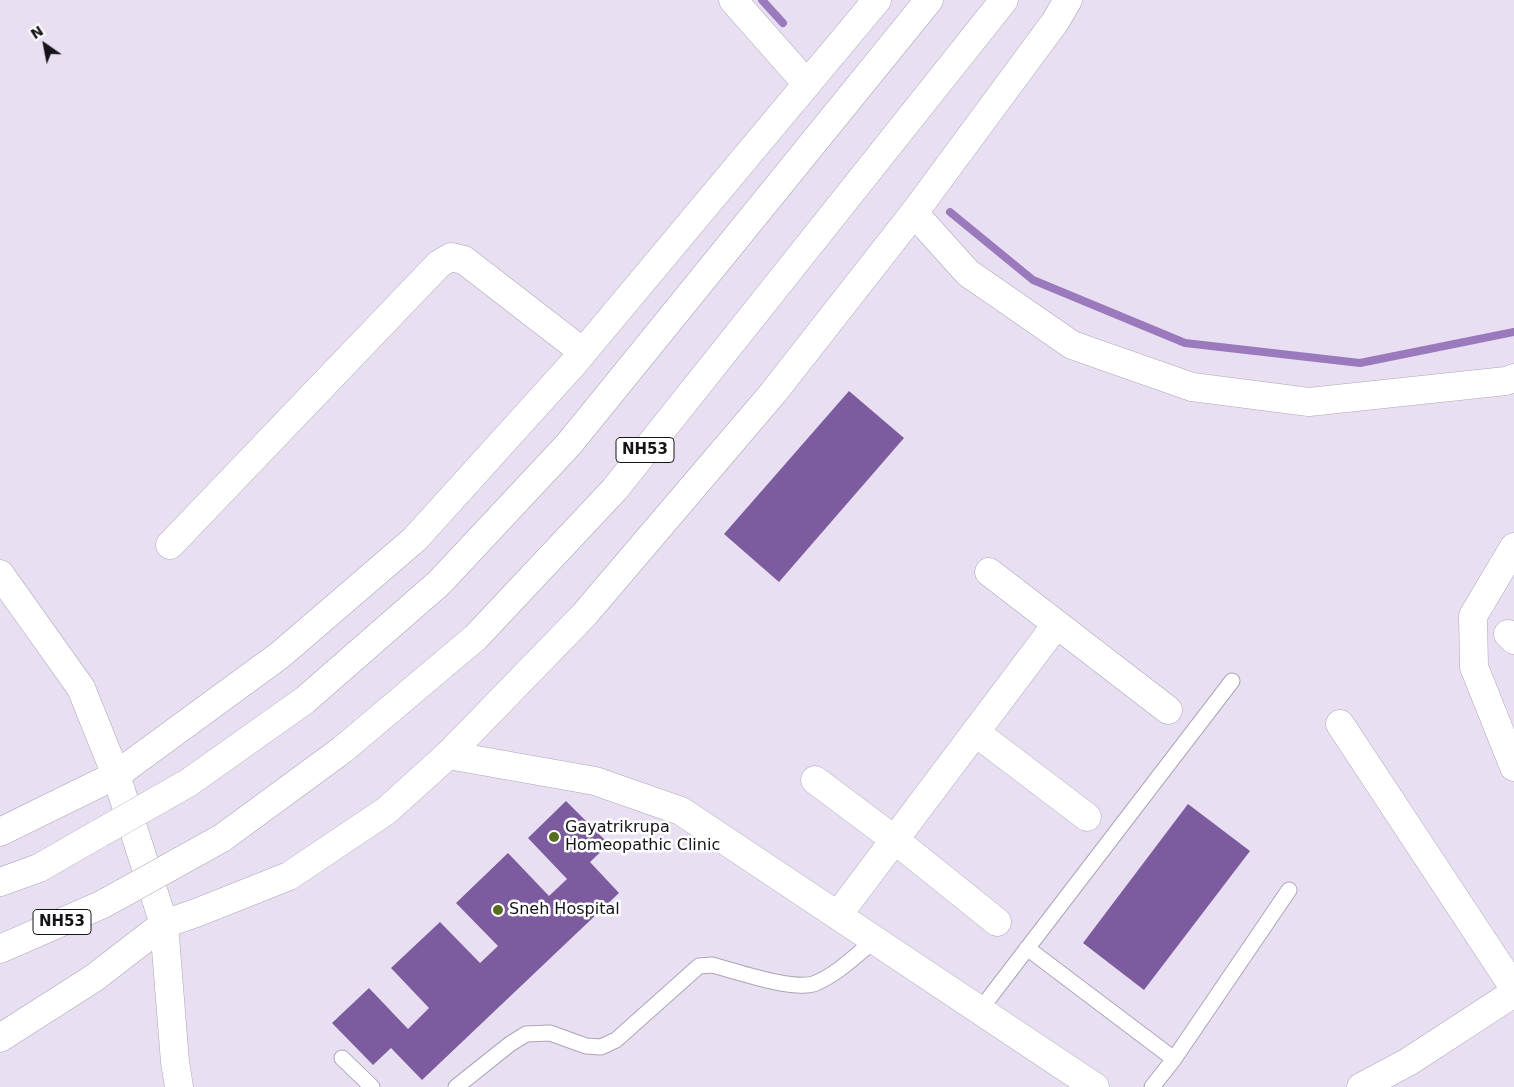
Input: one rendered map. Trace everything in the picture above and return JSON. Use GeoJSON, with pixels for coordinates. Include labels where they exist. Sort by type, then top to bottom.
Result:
{"type":"FeatureCollection","features":[{"type":"Feature","properties":{"kind":"main road"},"geometry":{"type":"LineString","coordinates":[[733,0],[807,84]]}},
{"type":"Feature","properties":{"kind":"main road"},"geometry":{"type":"LineString","coordinates":[[0,832],[116,775],[280,655],[415,539],[583,352],[877,0]]}},
{"type":"Feature","properties":{"kind":"main road"},"geometry":{"type":"LineString","coordinates":[[0,882],[39,868],[188,783],[305,700],[439,583],[568,444],[929,0]]}},
{"type":"Feature","properties":{"kind":"main road","name":"NH53"},"geometry":{"type":"LineString","coordinates":[[0,949],[101,905],[222,838],[342,750],[476,637],[615,489],[1004,0]]}},
{"type":"Feature","properties":{"kind":"main road"},"geometry":{"type":"LineString","coordinates":[[0,1038],[94,978],[164,924],[289,876],[386,811],[448,755],[584,615],[773,393],[914,213],[1055,22],[1068,0]]}},
{"type":"Feature","properties":{"kind":"main road"},"geometry":{"type":"LineString","coordinates":[[914,213],[968,273],[1072,346],[1192,387],[1308,402],[1506,381],[1514,378]]}},
{"type":"Feature","properties":{"kind":"main road"},"geometry":{"type":"LineString","coordinates":[[170,545],[439,264],[450,257],[464,260],[583,352]]}},
{"type":"Feature","properties":{"kind":"main road"},"geometry":{"type":"LineString","coordinates":[[1514,547],[1473,616],[1474,667],[1514,767]]}},
{"type":"Feature","properties":{"kind":"main road"},"geometry":{"type":"LineString","coordinates":[[990,572],[1168,710]]}},
{"type":"Feature","properties":{"kind":"main road"},"geometry":{"type":"LineString","coordinates":[[0,574],[81,688],[116,775],[164,924],[175,1062],[179,1087]]}},
{"type":"Feature","properties":{"kind":"main road"},"geometry":{"type":"LineString","coordinates":[[838,915],[1056,625]]}},
{"type":"Feature","properties":{"kind":"main road"},"geometry":{"type":"LineString","coordinates":[[1340,724],[1514,988]]}},
{"type":"Feature","properties":{"kind":"main road"},"geometry":{"type":"LineString","coordinates":[[975,732],[1087,817]]}},
{"type":"Feature","properties":{"kind":"main road"},"geometry":{"type":"LineString","coordinates":[[448,755],[596,781],[680,811],[1095,1087]]}},
{"type":"Feature","properties":{"kind":"main road"},"geometry":{"type":"LineString","coordinates":[[815,780],[895,840],[997,922]]}},
{"type":"Feature","properties":{"kind":"main road"},"geometry":{"type":"LineString","coordinates":[[1361,1087],[1408,1062],[1514,993]]}},
{"type":"Feature","properties":{"kind":"lane"},"geometry":{"type":"LineString","coordinates":[[980,1010],[1232,681]]}},
{"type":"Feature","properties":{"kind":"lane"},"geometry":{"type":"LineString","coordinates":[[1152,1087],[1174,1059],[1289,890]]}},
{"type":"Feature","properties":{"kind":"lane"},"geometry":{"type":"LineString","coordinates":[[456,1087],[510,1044],[526,1034],[550,1033],[586,1046],[601,1047],[616,1040],[699,966],[712,965],[793,986],[815,984],[840,969],[875,940]]}},
{"type":"Feature","properties":{"kind":"lane"},"geometry":{"type":"LineString","coordinates":[[1027,948],[1174,1059]]}},
{"type":"Feature","properties":{"kind":"lane"},"geometry":{"type":"LineString","coordinates":[[342,1058],[372,1087]]}},
{"type":"Feature","properties":{"kind":"building"},"geometry":{"type":"Polygon","coordinates":[[[849,391],[904,438],[779,582],[724,534],[849,391]]]}},
{"type":"Feature","properties":{"kind":"building"},"geometry":{"type":"Polygon","coordinates":[[[566,801],[609,844],[590,862],[619,893],[422,1080],[391,1048],[373,1065],[332,1023],[369,988],[408,1029],[429,1008],[391,968],[440,922],[480,963],[498,946],[456,903],[508,853],[549,896],[567,879],[528,838],[566,801]]]}},
{"type":"Feature","properties":{"kind":"building"},"geometry":{"type":"Polygon","coordinates":[[[1188,804],[1250,851],[1144,990],[1083,943],[1188,804]]]}},
{"type":"Feature","properties":{"kind":"waterway"},"geometry":{"type":"LineString","coordinates":[[762,0],[783,23]]}},
{"type":"Feature","properties":{"kind":"waterway"},"geometry":{"type":"LineString","coordinates":[[950,212],[1033,280],[1185,343],[1360,363],[1514,332]]}},
{"type":"Feature","properties":{"kind":"place","name":"Gayatrikrupa Homeopathic Clinic"},"geometry":{"type":"Point","coordinates":[554,837]}},
{"type":"Feature","properties":{"kind":"place","name":"Sneh Hospital"},"geometry":{"type":"Point","coordinates":[498,910]}}]}
